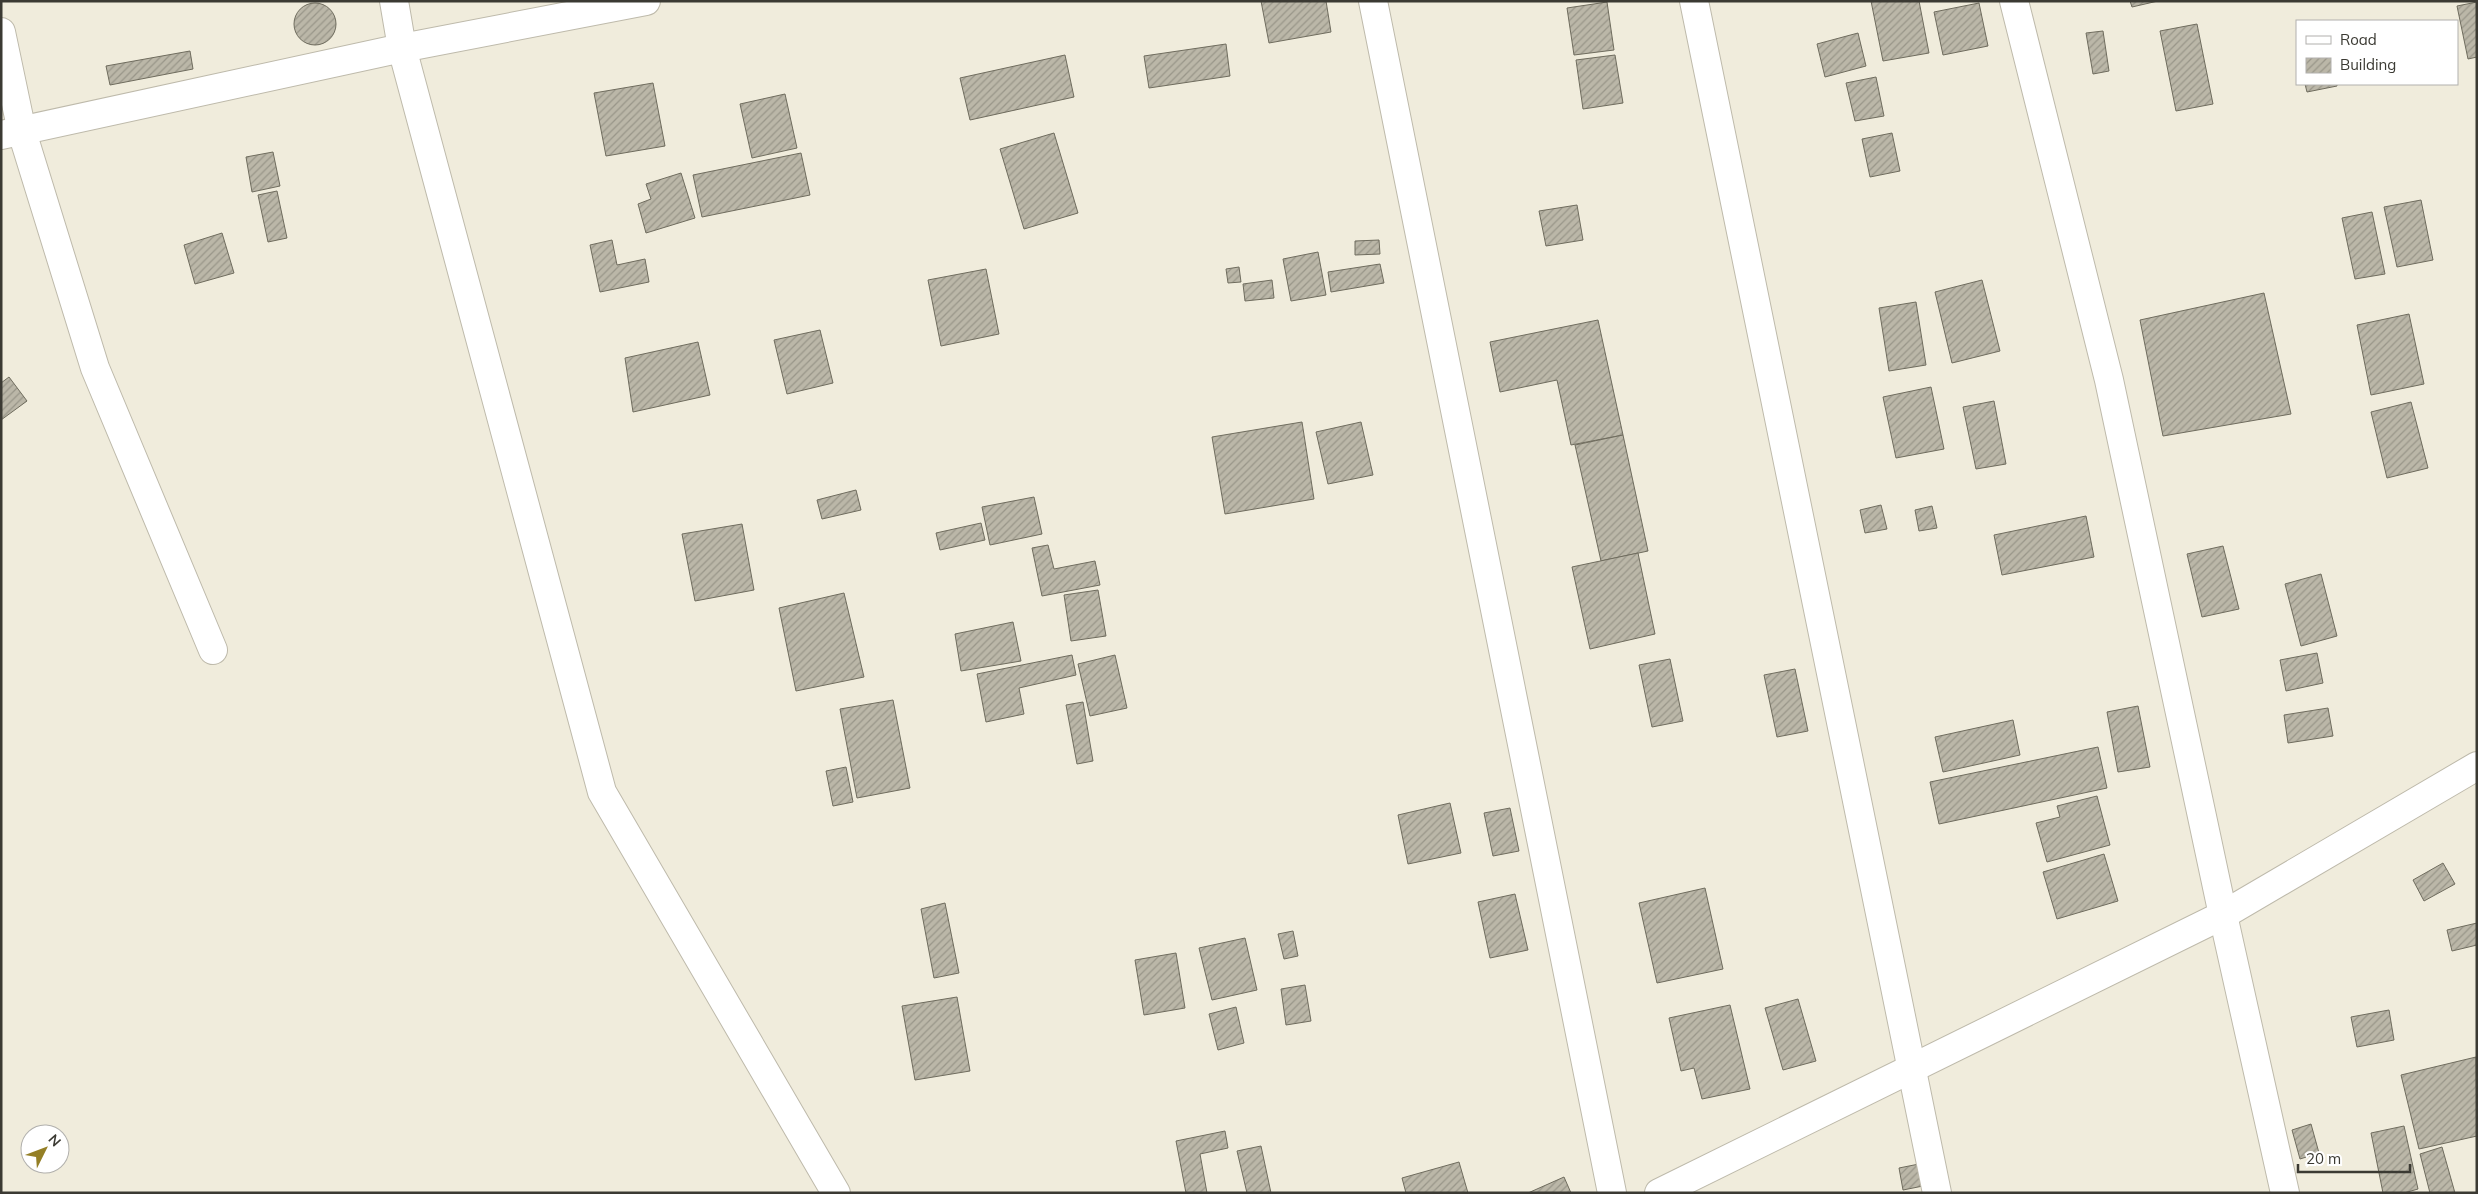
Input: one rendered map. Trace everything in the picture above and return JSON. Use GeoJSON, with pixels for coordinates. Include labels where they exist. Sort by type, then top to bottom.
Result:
{"type":"FeatureCollection","features":[{"type":"Feature","properties":{"kind":"street"},"geometry":{"type":"LineString","coordinates":[[394,1],[402,48],[602,792],[836,1193]]}},
{"type":"Feature","properties":{"kind":"street"},"geometry":{"type":"LineString","coordinates":[[12,134],[402,48],[646,1]]}},
{"type":"Feature","properties":{"kind":"street"},"geometry":{"type":"LineString","coordinates":[[1372,1],[1612,1193]]}},
{"type":"Feature","properties":{"kind":"street"},"geometry":{"type":"LineString","coordinates":[[1694,1],[1937,1193]]}},
{"type":"Feature","properties":{"kind":"street"},"geometry":{"type":"LineString","coordinates":[[2014,1],[2109,380],[2223,915],[2285,1193]]}},
{"type":"Feature","properties":{"kind":"street"},"geometry":{"type":"LineString","coordinates":[[1,32],[12,134],[94,368],[214,650]]}},
{"type":"Feature","properties":{"kind":"street"},"geometry":{"type":"LineString","coordinates":[[1659,1193],[2223,915],[2477,766]]}},
{"type":"Feature","properties":{"kind":"building"},"geometry":{"type":"Polygon","coordinates":[[[1261,1],[1326,1],[1331,32],[1269,43],[1261,1]]]}},
{"type":"Feature","properties":{"kind":"building"},"geometry":{"type":"Polygon","coordinates":[[[1871,1],[1919,1],[1929,53],[1883,61],[1871,1]]]}},
{"type":"Feature","properties":{"kind":"building"},"geometry":{"type":"Polygon","coordinates":[[[2130,1],[2158,1],[2132,7],[2130,1]]]}},
{"type":"Feature","properties":{"kind":"building"},"geometry":{"type":"Polygon","coordinates":[[[1607,2],[1614,50],[1574,55],[1567,8],[1607,2]]]}},
{"type":"Feature","properties":{"kind":"building"},"geometry":{"type":"Polygon","coordinates":[[[2477,2],[2477,57],[2468,59],[2457,6],[2477,2]]]}},
{"type":"Feature","properties":{"kind":"building"},"geometry":{"type":"Polygon","coordinates":[[[319,3],[327,6],[333,12],[336,24],[333,36],[327,42],[311,45],[303,42],[297,36],[294,20],[297,12],[303,6],[319,3]]]}},
{"type":"Feature","properties":{"kind":"building"},"geometry":{"type":"Polygon","coordinates":[[[1979,3],[1988,46],[1943,55],[1934,12],[1979,3]]]}},
{"type":"Feature","properties":{"kind":"building"},"geometry":{"type":"Polygon","coordinates":[[[2197,24],[2213,104],[2176,111],[2160,31],[2197,24]]]}},
{"type":"Feature","properties":{"kind":"building"},"geometry":{"type":"Polygon","coordinates":[[[2103,31],[2109,71],[2093,74],[2086,33],[2103,31]]]}},
{"type":"Feature","properties":{"kind":"building"},"geometry":{"type":"Polygon","coordinates":[[[1858,33],[1866,66],[1825,77],[1817,44],[1858,33]]]}},
{"type":"Feature","properties":{"kind":"building"},"geometry":{"type":"Polygon","coordinates":[[[1226,44],[1230,76],[1149,88],[1144,56],[1226,44]]]}},
{"type":"Feature","properties":{"kind":"building"},"geometry":{"type":"Polygon","coordinates":[[[190,51],[193,69],[110,85],[106,66],[190,51]]]}},
{"type":"Feature","properties":{"kind":"building"},"geometry":{"type":"Polygon","coordinates":[[[1065,55],[1074,97],[970,120],[960,78],[1065,55]]]}},
{"type":"Feature","properties":{"kind":"building"},"geometry":{"type":"Polygon","coordinates":[[[1615,55],[1623,103],[1583,109],[1576,60],[1615,55]]]}},
{"type":"Feature","properties":{"kind":"building"},"geometry":{"type":"Polygon","coordinates":[[[1876,77],[1884,116],[1855,121],[1846,83],[1876,77]]]}},
{"type":"Feature","properties":{"kind":"building"},"geometry":{"type":"Polygon","coordinates":[[[653,83],[665,146],[606,156],[594,93],[653,83]]]}},
{"type":"Feature","properties":{"kind":"building"},"geometry":{"type":"Polygon","coordinates":[[[2305,85],[2337,85],[2337,86],[2307,92],[2305,85]]]}},
{"type":"Feature","properties":{"kind":"building"},"geometry":{"type":"Polygon","coordinates":[[[785,94],[797,148],[752,158],[740,104],[785,94]]]}},
{"type":"Feature","properties":{"kind":"building"},"geometry":{"type":"Polygon","coordinates":[[[1054,133],[1078,213],[1024,229],[1000,149],[1054,133]]]}},
{"type":"Feature","properties":{"kind":"building"},"geometry":{"type":"Polygon","coordinates":[[[1892,133],[1900,171],[1870,177],[1862,139],[1892,133]]]}},
{"type":"Feature","properties":{"kind":"building"},"geometry":{"type":"Polygon","coordinates":[[[273,152],[280,186],[252,192],[246,157],[273,152]]]}},
{"type":"Feature","properties":{"kind":"building"},"geometry":{"type":"Polygon","coordinates":[[[801,153],[810,195],[702,217],[693,175],[801,153]]]}},
{"type":"Feature","properties":{"kind":"building"},"geometry":{"type":"Polygon","coordinates":[[[681,173],[695,218],[646,233],[638,204],[651,199],[646,184],[681,173]]]}},
{"type":"Feature","properties":{"kind":"building"},"geometry":{"type":"Polygon","coordinates":[[[277,191],[287,238],[268,242],[258,195],[277,191]]]}},
{"type":"Feature","properties":{"kind":"building"},"geometry":{"type":"Polygon","coordinates":[[[2421,200],[2433,260],[2397,267],[2384,207],[2421,200]]]}},
{"type":"Feature","properties":{"kind":"building"},"geometry":{"type":"Polygon","coordinates":[[[1577,205],[1583,240],[1546,246],[1539,211],[1577,205]]]}},
{"type":"Feature","properties":{"kind":"building"},"geometry":{"type":"Polygon","coordinates":[[[2372,212],[2385,274],[2355,279],[2342,218],[2372,212]]]}},
{"type":"Feature","properties":{"kind":"building"},"geometry":{"type":"Polygon","coordinates":[[[222,233],[234,273],[195,284],[184,245],[222,233]]]}},
{"type":"Feature","properties":{"kind":"building"},"geometry":{"type":"Polygon","coordinates":[[[612,240],[617,265],[645,259],[649,282],[600,292],[590,245],[612,240]]]}},
{"type":"Feature","properties":{"kind":"building"},"geometry":{"type":"Polygon","coordinates":[[[1379,240],[1380,254],[1355,255],[1355,241],[1379,240]]]}},
{"type":"Feature","properties":{"kind":"building"},"geometry":{"type":"Polygon","coordinates":[[[1318,252],[1326,295],[1291,301],[1283,259],[1318,252]]]}},
{"type":"Feature","properties":{"kind":"building"},"geometry":{"type":"Polygon","coordinates":[[[1380,264],[1384,283],[1331,292],[1328,272],[1380,264]]]}},
{"type":"Feature","properties":{"kind":"building"},"geometry":{"type":"Polygon","coordinates":[[[1239,267],[1241,282],[1228,283],[1226,269],[1239,267]]]}},
{"type":"Feature","properties":{"kind":"building"},"geometry":{"type":"Polygon","coordinates":[[[986,269],[999,334],[941,346],[928,280],[986,269]]]}},
{"type":"Feature","properties":{"kind":"building"},"geometry":{"type":"Polygon","coordinates":[[[1272,280],[1274,298],[1245,301],[1243,284],[1272,280]]]}},
{"type":"Feature","properties":{"kind":"building"},"geometry":{"type":"Polygon","coordinates":[[[1982,280],[2000,351],[1952,363],[1935,292],[1982,280]]]}},
{"type":"Feature","properties":{"kind":"building"},"geometry":{"type":"Polygon","coordinates":[[[2264,293],[2291,414],[2163,436],[2140,320],[2264,293]]]}},
{"type":"Feature","properties":{"kind":"building"},"geometry":{"type":"Polygon","coordinates":[[[1916,302],[1926,365],[1889,371],[1879,308],[1916,302]]]}},
{"type":"Feature","properties":{"kind":"building"},"geometry":{"type":"Polygon","coordinates":[[[2409,314],[2424,384],[2371,395],[2357,325],[2409,314]]]}},
{"type":"Feature","properties":{"kind":"building"},"geometry":{"type":"Polygon","coordinates":[[[1598,320],[1623,435],[1571,445],[1557,380],[1500,392],[1490,342],[1598,320]]]}},
{"type":"Feature","properties":{"kind":"building"},"geometry":{"type":"Polygon","coordinates":[[[820,330],[833,383],[787,394],[774,340],[820,330]]]}},
{"type":"Feature","properties":{"kind":"building"},"geometry":{"type":"Polygon","coordinates":[[[698,342],[710,395],[633,412],[625,358],[698,342]]]}},
{"type":"Feature","properties":{"kind":"building"},"geometry":{"type":"Polygon","coordinates":[[[9,377],[27,401],[1,420],[1,383],[9,377]]]}},
{"type":"Feature","properties":{"kind":"building"},"geometry":{"type":"Polygon","coordinates":[[[1931,387],[1944,449],[1896,458],[1883,397],[1931,387]]]}},
{"type":"Feature","properties":{"kind":"building"},"geometry":{"type":"Polygon","coordinates":[[[1994,401],[2006,464],[1976,469],[1963,407],[1994,401]]]}},
{"type":"Feature","properties":{"kind":"building"},"geometry":{"type":"Polygon","coordinates":[[[2411,402],[2428,468],[2387,478],[2371,412],[2411,402]]]}},
{"type":"Feature","properties":{"kind":"building"},"geometry":{"type":"Polygon","coordinates":[[[1302,422],[1314,499],[1225,514],[1212,437],[1302,422]]]}},
{"type":"Feature","properties":{"kind":"building"},"geometry":{"type":"Polygon","coordinates":[[[1361,422],[1373,475],[1328,484],[1316,432],[1361,422]]]}},
{"type":"Feature","properties":{"kind":"building"},"geometry":{"type":"Polygon","coordinates":[[[1623,435],[1648,551],[1601,561],[1575,445],[1623,435]]]}},
{"type":"Feature","properties":{"kind":"building"},"geometry":{"type":"Polygon","coordinates":[[[856,490],[861,510],[822,519],[817,500],[856,490]]]}},
{"type":"Feature","properties":{"kind":"building"},"geometry":{"type":"Polygon","coordinates":[[[1034,497],[1042,534],[990,545],[982,507],[1034,497]]]}},
{"type":"Feature","properties":{"kind":"building"},"geometry":{"type":"Polygon","coordinates":[[[1881,505],[1887,529],[1865,533],[1860,510],[1881,505]]]}},
{"type":"Feature","properties":{"kind":"building"},"geometry":{"type":"Polygon","coordinates":[[[1932,506],[1937,528],[1919,531],[1915,510],[1932,506]]]}},
{"type":"Feature","properties":{"kind":"building"},"geometry":{"type":"Polygon","coordinates":[[[2086,516],[2094,557],[2002,575],[1994,535],[2086,516]]]}},
{"type":"Feature","properties":{"kind":"building"},"geometry":{"type":"Polygon","coordinates":[[[981,523],[985,540],[940,550],[936,533],[981,523]]]}},
{"type":"Feature","properties":{"kind":"building"},"geometry":{"type":"Polygon","coordinates":[[[742,524],[754,590],[695,601],[682,534],[742,524]]]}},
{"type":"Feature","properties":{"kind":"building"},"geometry":{"type":"Polygon","coordinates":[[[1048,545],[1054,569],[1095,561],[1100,585],[1042,596],[1032,548],[1048,545]]]}},
{"type":"Feature","properties":{"kind":"building"},"geometry":{"type":"Polygon","coordinates":[[[2223,546],[2239,609],[2202,617],[2187,554],[2223,546]]]}},
{"type":"Feature","properties":{"kind":"building"},"geometry":{"type":"Polygon","coordinates":[[[1638,553],[1655,634],[1590,649],[1572,567],[1638,553]]]}},
{"type":"Feature","properties":{"kind":"building"},"geometry":{"type":"Polygon","coordinates":[[[2321,574],[2337,636],[2301,646],[2285,584],[2321,574]]]}},
{"type":"Feature","properties":{"kind":"building"},"geometry":{"type":"Polygon","coordinates":[[[1098,590],[1106,636],[1071,641],[1064,595],[1098,590]]]}},
{"type":"Feature","properties":{"kind":"building"},"geometry":{"type":"Polygon","coordinates":[[[844,593],[864,677],[796,691],[779,608],[844,593]]]}},
{"type":"Feature","properties":{"kind":"building"},"geometry":{"type":"Polygon","coordinates":[[[1013,622],[1021,661],[961,671],[955,634],[1013,622]]]}},
{"type":"Feature","properties":{"kind":"building"},"geometry":{"type":"Polygon","coordinates":[[[2317,653],[2323,683],[2286,691],[2280,660],[2317,653]]]}},
{"type":"Feature","properties":{"kind":"building"},"geometry":{"type":"Polygon","coordinates":[[[1072,655],[1076,675],[1019,688],[1024,714],[986,722],[977,674],[1072,655]]]}},
{"type":"Feature","properties":{"kind":"building"},"geometry":{"type":"Polygon","coordinates":[[[1115,655],[1127,708],[1090,716],[1078,664],[1115,655]]]}},
{"type":"Feature","properties":{"kind":"building"},"geometry":{"type":"Polygon","coordinates":[[[1670,659],[1683,721],[1652,727],[1639,665],[1670,659]]]}},
{"type":"Feature","properties":{"kind":"building"},"geometry":{"type":"Polygon","coordinates":[[[1795,669],[1808,731],[1777,737],[1764,675],[1795,669]]]}},
{"type":"Feature","properties":{"kind":"building"},"geometry":{"type":"Polygon","coordinates":[[[893,700],[910,788],[857,798],[840,709],[893,700]]]}},
{"type":"Feature","properties":{"kind":"building"},"geometry":{"type":"Polygon","coordinates":[[[1083,702],[1093,761],[1077,764],[1066,705],[1083,702]]]}},
{"type":"Feature","properties":{"kind":"building"},"geometry":{"type":"Polygon","coordinates":[[[2138,706],[2150,767],[2118,772],[2107,712],[2138,706]]]}},
{"type":"Feature","properties":{"kind":"building"},"geometry":{"type":"Polygon","coordinates":[[[2328,708],[2333,736],[2288,743],[2284,715],[2328,708]]]}},
{"type":"Feature","properties":{"kind":"building"},"geometry":{"type":"Polygon","coordinates":[[[2013,720],[2020,755],[1943,772],[1935,737],[2013,720]]]}},
{"type":"Feature","properties":{"kind":"building"},"geometry":{"type":"Polygon","coordinates":[[[2098,747],[2107,788],[1939,824],[1930,782],[2098,747]]]}},
{"type":"Feature","properties":{"kind":"building"},"geometry":{"type":"Polygon","coordinates":[[[846,767],[853,802],[833,806],[826,771],[846,767]]]}},
{"type":"Feature","properties":{"kind":"building"},"geometry":{"type":"Polygon","coordinates":[[[2097,796],[2110,845],[2047,862],[2036,823],[2060,817],[2057,806],[2097,796]]]}},
{"type":"Feature","properties":{"kind":"building"},"geometry":{"type":"Polygon","coordinates":[[[1450,803],[1461,853],[1408,864],[1398,815],[1450,803]]]}},
{"type":"Feature","properties":{"kind":"building"},"geometry":{"type":"Polygon","coordinates":[[[1510,808],[1519,851],[1493,856],[1484,813],[1510,808]]]}},
{"type":"Feature","properties":{"kind":"building"},"geometry":{"type":"Polygon","coordinates":[[[2104,854],[2118,901],[2057,919],[2043,872],[2104,854]]]}},
{"type":"Feature","properties":{"kind":"building"},"geometry":{"type":"Polygon","coordinates":[[[2443,863],[2455,884],[2424,901],[2413,880],[2443,863]]]}},
{"type":"Feature","properties":{"kind":"building"},"geometry":{"type":"Polygon","coordinates":[[[1705,888],[1723,969],[1657,983],[1639,903],[1705,888]]]}},
{"type":"Feature","properties":{"kind":"building"},"geometry":{"type":"Polygon","coordinates":[[[1515,894],[1528,950],[1490,958],[1478,902],[1515,894]]]}},
{"type":"Feature","properties":{"kind":"building"},"geometry":{"type":"Polygon","coordinates":[[[945,903],[959,973],[934,978],[921,909],[945,903]]]}},
{"type":"Feature","properties":{"kind":"building"},"geometry":{"type":"Polygon","coordinates":[[[2477,923],[2477,945],[2452,951],[2447,930],[2477,923]]]}},
{"type":"Feature","properties":{"kind":"building"},"geometry":{"type":"Polygon","coordinates":[[[1293,931],[1298,956],[1284,959],[1278,934],[1293,931]]]}},
{"type":"Feature","properties":{"kind":"building"},"geometry":{"type":"Polygon","coordinates":[[[1245,938],[1257,990],[1212,1000],[1199,948],[1245,938]]]}},
{"type":"Feature","properties":{"kind":"building"},"geometry":{"type":"Polygon","coordinates":[[[1176,953],[1185,1008],[1144,1015],[1135,960],[1176,953]]]}},
{"type":"Feature","properties":{"kind":"building"},"geometry":{"type":"Polygon","coordinates":[[[1305,985],[1311,1021],[1286,1025],[1281,989],[1305,985]]]}},
{"type":"Feature","properties":{"kind":"building"},"geometry":{"type":"Polygon","coordinates":[[[957,997],[970,1071],[915,1080],[902,1006],[957,997]]]}},
{"type":"Feature","properties":{"kind":"building"},"geometry":{"type":"Polygon","coordinates":[[[1798,999],[1816,1061],[1783,1070],[1765,1008],[1798,999]]]}},
{"type":"Feature","properties":{"kind":"building"},"geometry":{"type":"Polygon","coordinates":[[[1730,1005],[1750,1089],[1702,1099],[1694,1068],[1681,1071],[1669,1018],[1730,1005]]]}},
{"type":"Feature","properties":{"kind":"building"},"geometry":{"type":"Polygon","coordinates":[[[1236,1007],[1244,1043],[1218,1050],[1209,1014],[1236,1007]]]}},
{"type":"Feature","properties":{"kind":"building"},"geometry":{"type":"Polygon","coordinates":[[[2389,1010],[2394,1040],[2357,1047],[2351,1017],[2389,1010]]]}},
{"type":"Feature","properties":{"kind":"building"},"geometry":{"type":"Polygon","coordinates":[[[2476,1057],[2477,1136],[2419,1149],[2401,1075],[2476,1057]]]}},
{"type":"Feature","properties":{"kind":"building"},"geometry":{"type":"Polygon","coordinates":[[[2311,1124],[2319,1153],[2300,1159],[2292,1130],[2311,1124]]]}},
{"type":"Feature","properties":{"kind":"building"},"geometry":{"type":"Polygon","coordinates":[[[2404,1126],[2418,1189],[2404,1193],[2383,1193],[2371,1133],[2404,1126]]]}},
{"type":"Feature","properties":{"kind":"building"},"geometry":{"type":"Polygon","coordinates":[[[1225,1131],[1228,1148],[1200,1154],[1207,1193],[1186,1193],[1176,1141],[1225,1131]]]}},
{"type":"Feature","properties":{"kind":"building"},"geometry":{"type":"Polygon","coordinates":[[[1261,1146],[1271,1193],[1247,1193],[1237,1151],[1261,1146]]]}},
{"type":"Feature","properties":{"kind":"building"},"geometry":{"type":"Polygon","coordinates":[[[2442,1147],[2455,1193],[2430,1193],[2420,1154],[2442,1147]]]}},
{"type":"Feature","properties":{"kind":"building"},"geometry":{"type":"Polygon","coordinates":[[[1459,1162],[1468,1193],[1406,1193],[1402,1178],[1459,1162]]]}},
{"type":"Feature","properties":{"kind":"building"},"geometry":{"type":"Polygon","coordinates":[[[1919,1164],[1923,1186],[1903,1190],[1899,1168],[1919,1164]]]}},
{"type":"Feature","properties":{"kind":"building"},"geometry":{"type":"Polygon","coordinates":[[[1564,1177],[1571,1193],[1528,1193],[1564,1177]]]}}]}
